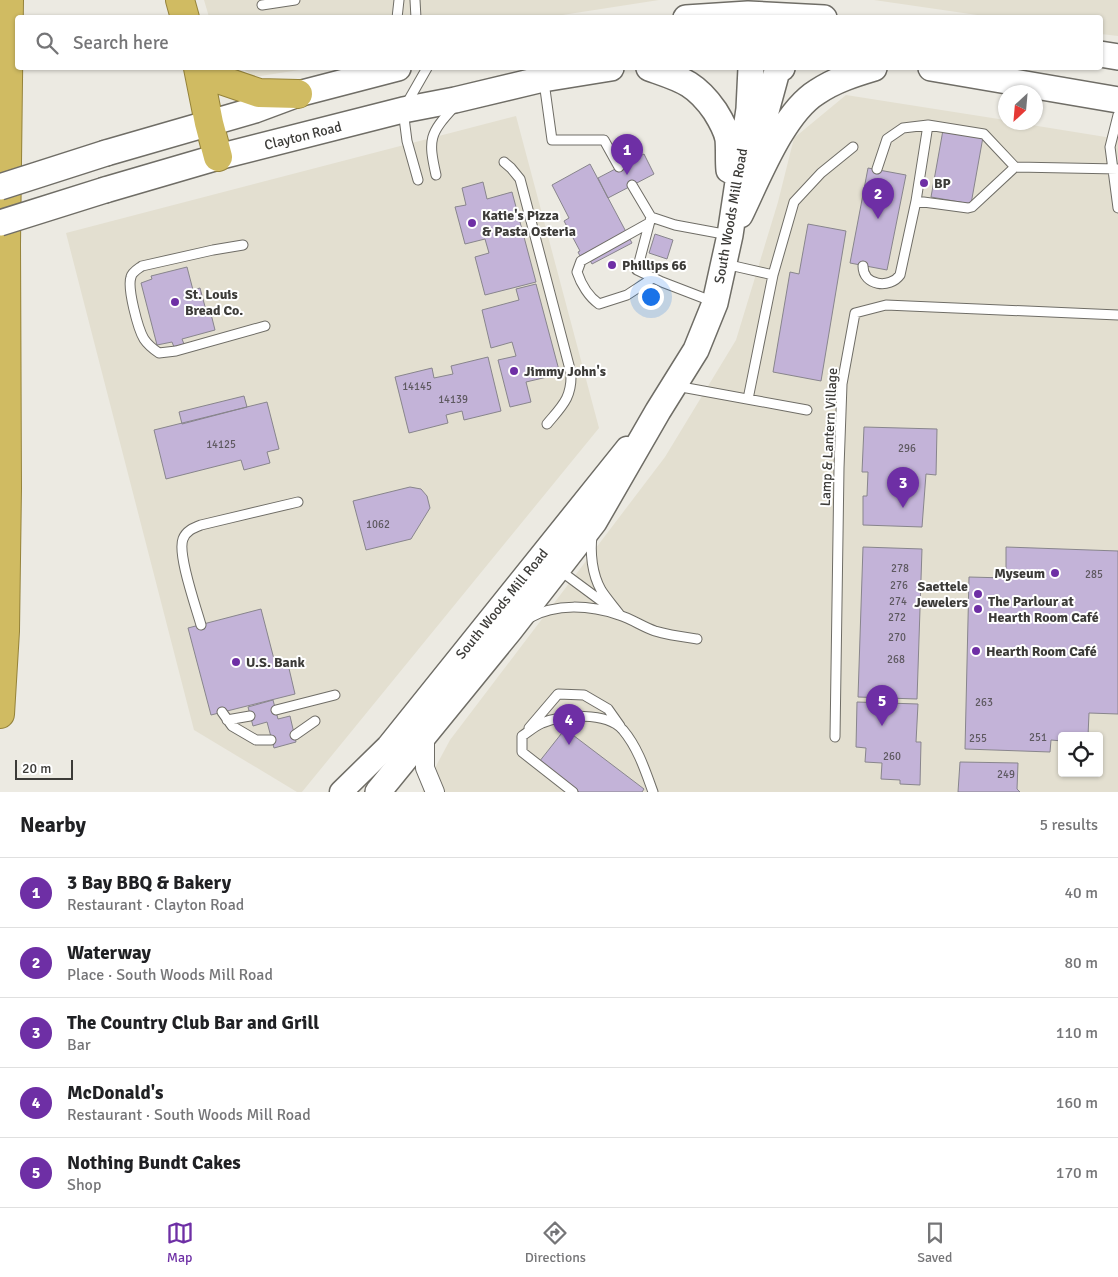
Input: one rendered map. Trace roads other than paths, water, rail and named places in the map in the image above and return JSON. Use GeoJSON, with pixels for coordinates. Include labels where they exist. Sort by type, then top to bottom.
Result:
{"type":"FeatureCollection","features":[{"type":"Feature","properties":{"kind":"highway"},"geometry":{"type":"LineString","coordinates":[[0,714],[5,631],[7,488],[3,233],[9,0]]}},
{"type":"Feature","properties":{"kind":"highway"},"geometry":{"type":"LineString","coordinates":[[25,15],[27,0]]}},
{"type":"Feature","properties":{"kind":"highway"},"geometry":{"type":"LineString","coordinates":[[180,0],[184,15]]}},
{"type":"Feature","properties":{"kind":"highway"},"geometry":{"type":"LineString","coordinates":[[3,233],[21,70]]}},
{"type":"Feature","properties":{"kind":"highway"},"geometry":{"type":"LineString","coordinates":[[198,70],[218,157]]}},
{"type":"Feature","properties":{"kind":"highway"},"geometry":{"type":"LineString","coordinates":[[210,70],[221,80],[259,92],[298,94]]}},
{"type":"Feature","properties":{"kind":"main road"},"geometry":{"type":"LineString","coordinates":[[682,15],[697,0]]}},
{"type":"Feature","properties":{"kind":"main road"},"geometry":{"type":"LineString","coordinates":[[712,15],[747,11],[791,15]]}},
{"type":"Feature","properties":{"kind":"main road"},"geometry":{"type":"LineString","coordinates":[[1103,54],[1118,57]]}},
{"type":"Feature","properties":{"kind":"main road","name":"Clayton Road"},"geometry":{"type":"LineString","coordinates":[[3,233],[105,190],[218,157],[403,110],[543,79],[599,70]]}},
{"type":"Feature","properties":{"kind":"main road"},"geometry":{"type":"LineString","coordinates":[[654,70],[682,80],[698,89],[720,118],[728,138],[730,235]]}},
{"type":"Feature","properties":{"kind":"main road","name":"South Woods Mill Road"},"geometry":{"type":"LineString","coordinates":[[378,792],[510,630],[549,563],[594,522],[658,411],[696,350],[715,303],[730,235],[749,109],[751,70]]}},
{"type":"Feature","properties":{"kind":"main road"},"geometry":{"type":"LineString","coordinates":[[739,173],[762,126],[772,86],[779,70]]}},
{"type":"Feature","properties":{"kind":"main road"},"geometry":{"type":"LineString","coordinates":[[730,235],[783,129],[800,105],[815,93],[840,79],[868,70]]}},
{"type":"Feature","properties":{"kind":"main road"},"geometry":{"type":"LineString","coordinates":[[943,70],[1118,100]]}},
{"type":"Feature","properties":{"kind":"main road"},"geometry":{"type":"LineString","coordinates":[[0,187],[106,153],[254,110],[372,71]]}},
{"type":"Feature","properties":{"kind":"street","name":"South Woods Mill Road"},"geometry":{"type":"LineString","coordinates":[[341,792],[388,746],[549,563],[658,411]]}},
{"type":"Feature","properties":{"kind":"street"},"geometry":{"type":"LineString","coordinates":[[425,735],[425,768],[435,792]]}},
{"type":"Feature","properties":{"kind":"lane"},"geometry":{"type":"LineString","coordinates":[[262,5],[295,0]]}},
{"type":"Feature","properties":{"kind":"lane"},"geometry":{"type":"LineString","coordinates":[[397,15],[399,0]]}},
{"type":"Feature","properties":{"kind":"lane"},"geometry":{"type":"LineString","coordinates":[[415,0],[416,15]]}},
{"type":"Feature","properties":{"kind":"lane"},"geometry":{"type":"LineString","coordinates":[[418,180],[407,141],[403,110],[426,70]]}},
{"type":"Feature","properties":{"kind":"lane"},"geometry":{"type":"LineString","coordinates":[[543,79],[552,140],[604,140],[619,167]]}},
{"type":"Feature","properties":{"kind":"lane"},"geometry":{"type":"LineString","coordinates":[[436,175],[430,149],[433,135],[438,125],[462,98]]}},
{"type":"Feature","properties":{"kind":"lane"},"geometry":{"type":"LineString","coordinates":[[1118,114],[1110,147],[1116,169],[1118,208]]}},
{"type":"Feature","properties":{"kind":"lane"},"geometry":{"type":"LineString","coordinates":[[877,169],[887,139],[903,128],[928,125],[984,134],[1014,166],[1116,169]]}},
{"type":"Feature","properties":{"kind":"lane"},"geometry":{"type":"LineString","coordinates":[[863,266],[866,276],[879,284],[886,284],[896,280],[900,275],[916,201],[928,125]]}},
{"type":"Feature","properties":{"kind":"lane"},"geometry":{"type":"LineString","coordinates":[[748,399],[773,275],[794,202],[821,173],[853,147]]}},
{"type":"Feature","properties":{"kind":"lane"},"geometry":{"type":"LineString","coordinates":[[504,162],[512,168],[520,179],[571,373],[572,388],[547,424]]}},
{"type":"Feature","properties":{"kind":"lane"},"geometry":{"type":"LineString","coordinates":[[916,201],[972,207],[1014,166]]}},
{"type":"Feature","properties":{"kind":"lane"},"geometry":{"type":"LineString","coordinates":[[632,185],[650,220],[636,270],[715,303]]}},
{"type":"Feature","properties":{"kind":"lane"},"geometry":{"type":"LineString","coordinates":[[653,278],[627,295],[599,304],[585,287],[577,272],[581,262],[650,220],[730,235]]}},
{"type":"Feature","properties":{"kind":"lane"},"geometry":{"type":"LineString","coordinates":[[243,245],[142,266],[138,269],[131,277],[130,288],[139,324],[144,339],[150,347],[159,353],[176,351],[265,326]]}},
{"type":"Feature","properties":{"kind":"lane"},"geometry":{"type":"LineString","coordinates":[[724,264],[773,275]]}},
{"type":"Feature","properties":{"kind":"lane","name":"Lamp & Lantern Village"},"geometry":{"type":"LineString","coordinates":[[835,738],[842,384],[855,313],[886,304],[1118,315]]}},
{"type":"Feature","properties":{"kind":"lane"},"geometry":{"type":"LineString","coordinates":[[674,385],[807,410]]}},
{"type":"Feature","properties":{"kind":"lane"},"geometry":{"type":"LineString","coordinates":[[201,624],[181,552],[183,539],[190,530],[201,524],[298,502]]}},
{"type":"Feature","properties":{"kind":"lane"},"geometry":{"type":"LineString","coordinates":[[594,522],[591,546],[592,566],[601,590],[620,615]]}},
{"type":"Feature","properties":{"kind":"lane"},"geometry":{"type":"LineString","coordinates":[[549,563],[620,615]]}},
{"type":"Feature","properties":{"kind":"lane"},"geometry":{"type":"LineString","coordinates":[[510,630],[542,611],[567,607],[593,608],[620,615],[655,631],[697,639]]}},
{"type":"Feature","properties":{"kind":"lane"},"geometry":{"type":"LineString","coordinates":[[573,792],[522,752],[522,736],[558,694],[584,695],[608,709],[641,758],[653,792]]}},
{"type":"Feature","properties":{"kind":"lane"},"geometry":{"type":"LineString","coordinates":[[276,710],[335,695]]}},
{"type":"Feature","properties":{"kind":"lane"},"geometry":{"type":"LineString","coordinates":[[522,736],[541,723],[580,715],[604,719],[622,728]]}},
{"type":"Feature","properties":{"kind":"lane"},"geometry":{"type":"LineString","coordinates":[[250,716],[224,716],[232,726],[256,740],[272,740]]}},
{"type":"Feature","properties":{"kind":"lane"},"geometry":{"type":"LineString","coordinates":[[295,735],[315,721]]}},
{"type":"Feature","properties":{"kind":"place","name":"3 Bay BBQ & Bakery"},"geometry":{"type":"Point","coordinates":[627,175]}},
{"type":"Feature","properties":{"kind":"place","name":"BP"},"geometry":{"type":"Point","coordinates":[924,183]}},
{"type":"Feature","properties":{"kind":"place","name":"Waterway"},"geometry":{"type":"Point","coordinates":[878,219]}},
{"type":"Feature","properties":{"kind":"place","name":"Katie's Pizza & Pasta Osteria"},"geometry":{"type":"Point","coordinates":[472,223]}},
{"type":"Feature","properties":{"kind":"place","name":"Phillips 66"},"geometry":{"type":"Point","coordinates":[612,265]}},
{"type":"Feature","properties":{"kind":"place","name":"St. Louis Bread Co."},"geometry":{"type":"Point","coordinates":[175,302]}},
{"type":"Feature","properties":{"kind":"place","name":"Jimmy John's"},"geometry":{"type":"Point","coordinates":[514,371]}},
{"type":"Feature","properties":{"kind":"place","name":"The Country Club Bar and Grill"},"geometry":{"type":"Point","coordinates":[903,508]}},
{"type":"Feature","properties":{"kind":"place","name":"Myseum"},"geometry":{"type":"Point","coordinates":[1055,573]}},
{"type":"Feature","properties":{"kind":"place","name":"Saettele Jewelers"},"geometry":{"type":"Point","coordinates":[978,594]}},
{"type":"Feature","properties":{"kind":"place","name":"The Parlour at Hearth Room Café"},"geometry":{"type":"Point","coordinates":[978,609]}},
{"type":"Feature","properties":{"kind":"place","name":"Hearth Room Café"},"geometry":{"type":"Point","coordinates":[976,651]}},
{"type":"Feature","properties":{"kind":"place","name":"U.S. Bank"},"geometry":{"type":"Point","coordinates":[236,662]}},
{"type":"Feature","properties":{"kind":"place","name":"Nothing Bundt Cakes"},"geometry":{"type":"Point","coordinates":[882,726]}},
{"type":"Feature","properties":{"kind":"place","name":"McDonald's"},"geometry":{"type":"Point","coordinates":[569,745]}}]}
